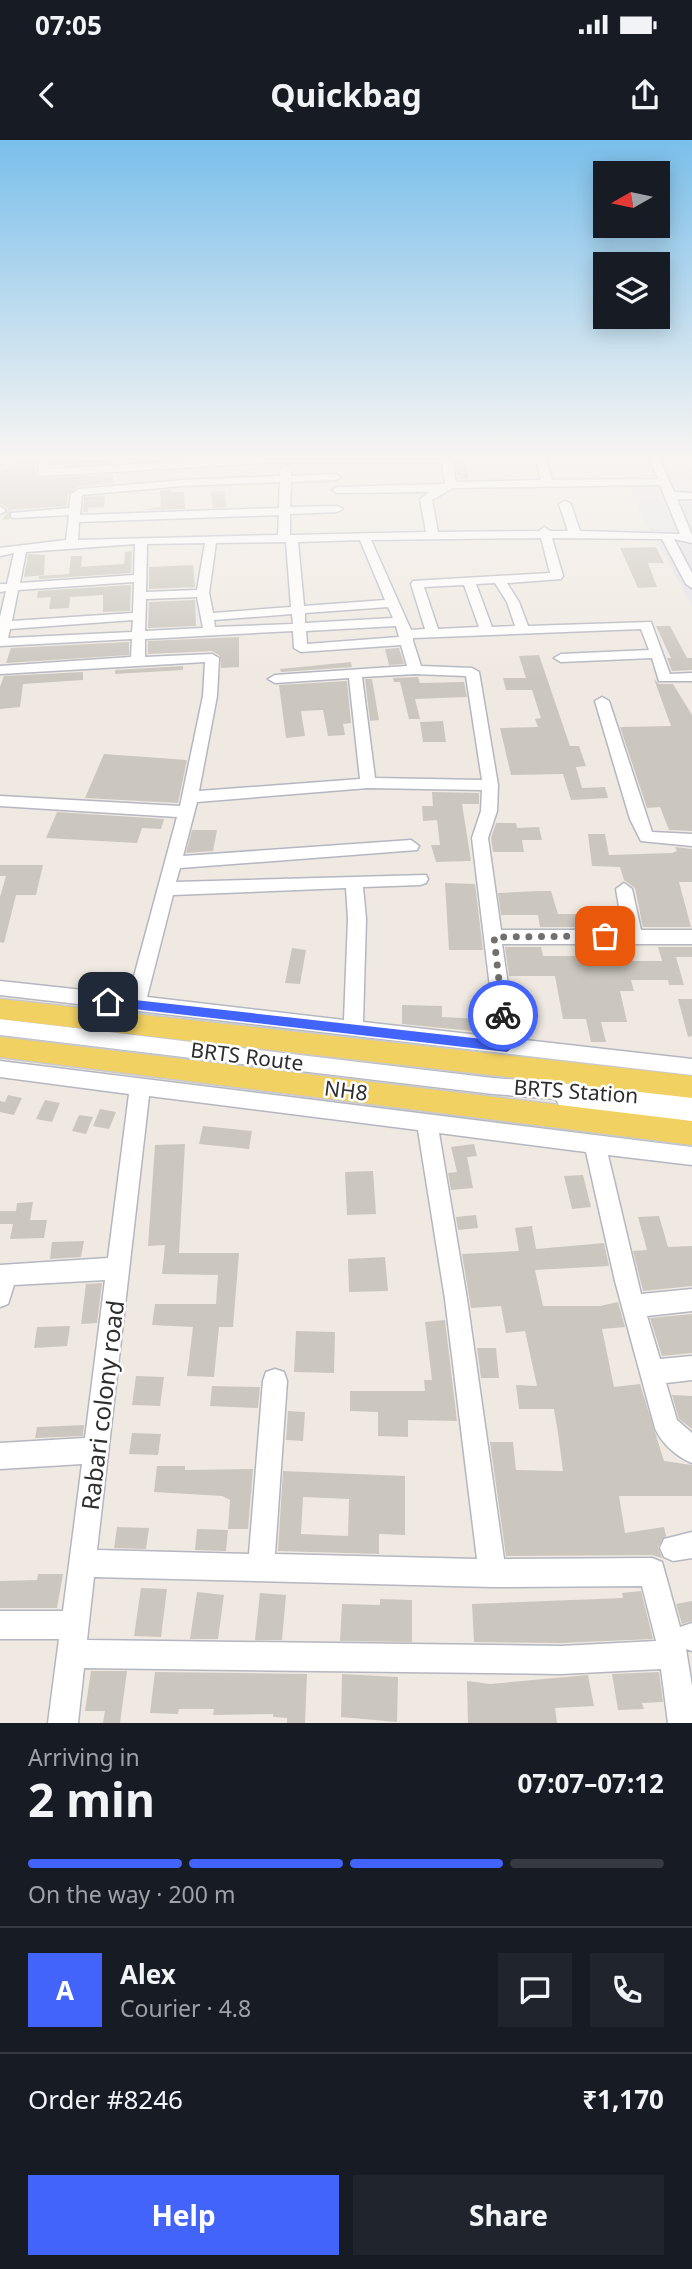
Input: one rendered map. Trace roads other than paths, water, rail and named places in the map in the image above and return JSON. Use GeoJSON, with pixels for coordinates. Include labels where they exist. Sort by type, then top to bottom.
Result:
{"type":"FeatureCollection","features":[{"type":"Feature","properties":{"kind":"main road","name":"NH8"},"geometry":{"type":"LineString","coordinates":[[0,1009],[692,1087]]}},
{"type":"Feature","properties":{"kind":"main road","name":"NH8"},"geometry":{"type":"LineString","coordinates":[[0,1047],[692,1133]]}},
{"type":"Feature","properties":{"kind":"street"},"geometry":{"type":"LineString","coordinates":[[72,540],[73,529]]}},
{"type":"Feature","properties":{"kind":"street"},"geometry":{"type":"LineString","coordinates":[[208,529],[203,593],[209,632]]}},
{"type":"Feature","properties":{"kind":"street"},"geometry":{"type":"LineString","coordinates":[[287,529],[301,648],[404,632]]}},
{"type":"Feature","properties":{"kind":"street"},"geometry":{"type":"LineString","coordinates":[[336,529],[336,534]]}},
{"type":"Feature","properties":{"kind":"street"},"geometry":{"type":"LineString","coordinates":[[0,550],[72,540],[364,537],[573,531],[690,538]]}},
{"type":"Feature","properties":{"kind":"street"},"geometry":{"type":"LineString","coordinates":[[288,537],[432,532],[545,532],[690,538]]}},
{"type":"Feature","properties":{"kind":"street"},"geometry":{"type":"LineString","coordinates":[[433,633],[418,584],[557,576],[545,532]]}},
{"type":"Feature","properties":{"kind":"street"},"geometry":{"type":"LineString","coordinates":[[666,536],[692,583]]}},
{"type":"Feature","properties":{"kind":"street"},"geometry":{"type":"LineString","coordinates":[[364,537],[404,632],[415,670]]}},
{"type":"Feature","properties":{"kind":"street"},"geometry":{"type":"LineString","coordinates":[[0,550],[209,538]]}},
{"type":"Feature","properties":{"kind":"street"},"geometry":{"type":"LineString","coordinates":[[138,661],[141,541]]}},
{"type":"Feature","properties":{"kind":"street"},"geometry":{"type":"LineString","coordinates":[[21,548],[6,588],[0,645],[209,632],[390,603]]}},
{"type":"Feature","properties":{"kind":"street"},"geometry":{"type":"LineString","coordinates":[[6,588],[140,578]]}},
{"type":"Feature","properties":{"kind":"street"},"geometry":{"type":"LineString","coordinates":[[499,579],[513,602],[523,630]]}},
{"type":"Feature","properties":{"kind":"street"},"geometry":{"type":"LineString","coordinates":[[469,581],[487,631]]}},
{"type":"Feature","properties":{"kind":"street"},"geometry":{"type":"LineString","coordinates":[[4,616],[140,605],[203,593]]}},
{"type":"Feature","properties":{"kind":"street"},"geometry":{"type":"LineString","coordinates":[[207,617],[299,619],[433,633],[646,625],[664,678],[692,677]]}},
{"type":"Feature","properties":{"kind":"street"},"geometry":{"type":"LineString","coordinates":[[561,658],[657,654]]}},
{"type":"Feature","properties":{"kind":"street"},"geometry":{"type":"LineString","coordinates":[[0,670],[212,658],[210,696],[188,804],[136,1005]]}},
{"type":"Feature","properties":{"kind":"street"},"geometry":{"type":"LineString","coordinates":[[275,679],[415,670],[471,672],[490,785],[489,811],[480,838],[507,1047]]}},
{"type":"Feature","properties":{"kind":"street"},"geometry":{"type":"LineString","coordinates":[[355,675],[368,783]]}},
{"type":"Feature","properties":{"kind":"street"},"geometry":{"type":"LineString","coordinates":[[602,701],[638,819],[647,837],[692,841]]}},
{"type":"Feature","properties":{"kind":"street"},"geometry":{"type":"LineString","coordinates":[[0,801],[188,804],[368,783],[490,785]]}},
{"type":"Feature","properties":{"kind":"street"},"geometry":{"type":"LineString","coordinates":[[172,863],[411,846]]}},
{"type":"Feature","properties":{"kind":"street"},"geometry":{"type":"LineString","coordinates":[[166,889],[419,879]]}},
{"type":"Feature","properties":{"kind":"street"},"geometry":{"type":"LineString","coordinates":[[353,1030],[357,919],[354,883]]}},
{"type":"Feature","properties":{"kind":"street"},"geometry":{"type":"LineString","coordinates":[[624,889],[633,935]]}},
{"type":"Feature","properties":{"kind":"street"},"geometry":{"type":"LineString","coordinates":[[494,937],[692,937]]}},
{"type":"Feature","properties":{"kind":"street"},"geometry":{"type":"LineString","coordinates":[[0,988],[692,1067]]}},
{"type":"Feature","properties":{"kind":"street","name":"BRTS Route"},"geometry":{"type":"LineString","coordinates":[[0,1027],[493,1086]]}},
{"type":"Feature","properties":{"kind":"street"},"geometry":{"type":"LineString","coordinates":[[0,1069],[692,1156]]}},
{"type":"Feature","properties":{"kind":"street","name":"BRTS Station"},"geometry":{"type":"LineString","coordinates":[[493,1086],[692,1101]]}},
{"type":"Feature","properties":{"kind":"street","name":"BRTS Station"},"geometry":{"type":"LineString","coordinates":[[493,1086],[613,1108],[692,1117]]}},
{"type":"Feature","properties":{"kind":"street","name":"Rabari colony road"},"geometry":{"type":"LineString","coordinates":[[63,1723],[140,1087]]}},
{"type":"Feature","properties":{"kind":"street"},"geometry":{"type":"LineString","coordinates":[[427,1124],[456,1299],[492,1573]]}},
{"type":"Feature","properties":{"kind":"street"},"geometry":{"type":"LineString","coordinates":[[596,1144],[633,1306],[667,1428],[692,1450]]}},
{"type":"Feature","properties":{"kind":"street"},"geometry":{"type":"LineString","coordinates":[[0,1296],[5,1274],[119,1268]]}},
{"type":"Feature","properties":{"kind":"street"},"geometry":{"type":"LineString","coordinates":[[633,1306],[692,1300]]}},
{"type":"Feature","properties":{"kind":"street"},"geometry":{"type":"LineString","coordinates":[[653,1372],[692,1368]]}},
{"type":"Feature","properties":{"kind":"street"},"geometry":{"type":"LineString","coordinates":[[261,1567],[275,1381]]}},
{"type":"Feature","properties":{"kind":"street"},"geometry":{"type":"LineString","coordinates":[[0,1456],[96,1450]]}},
{"type":"Feature","properties":{"kind":"street"},"geometry":{"type":"LineString","coordinates":[[83,1563],[492,1573],[652,1572],[685,1643],[683,1723]]}},
{"type":"Feature","properties":{"kind":"street"},"geometry":{"type":"LineString","coordinates":[[0,1625],[75,1625]]}},
{"type":"Feature","properties":{"kind":"street"},"geometry":{"type":"LineString","coordinates":[[72,1654],[561,1660],[685,1643]]}}]}
